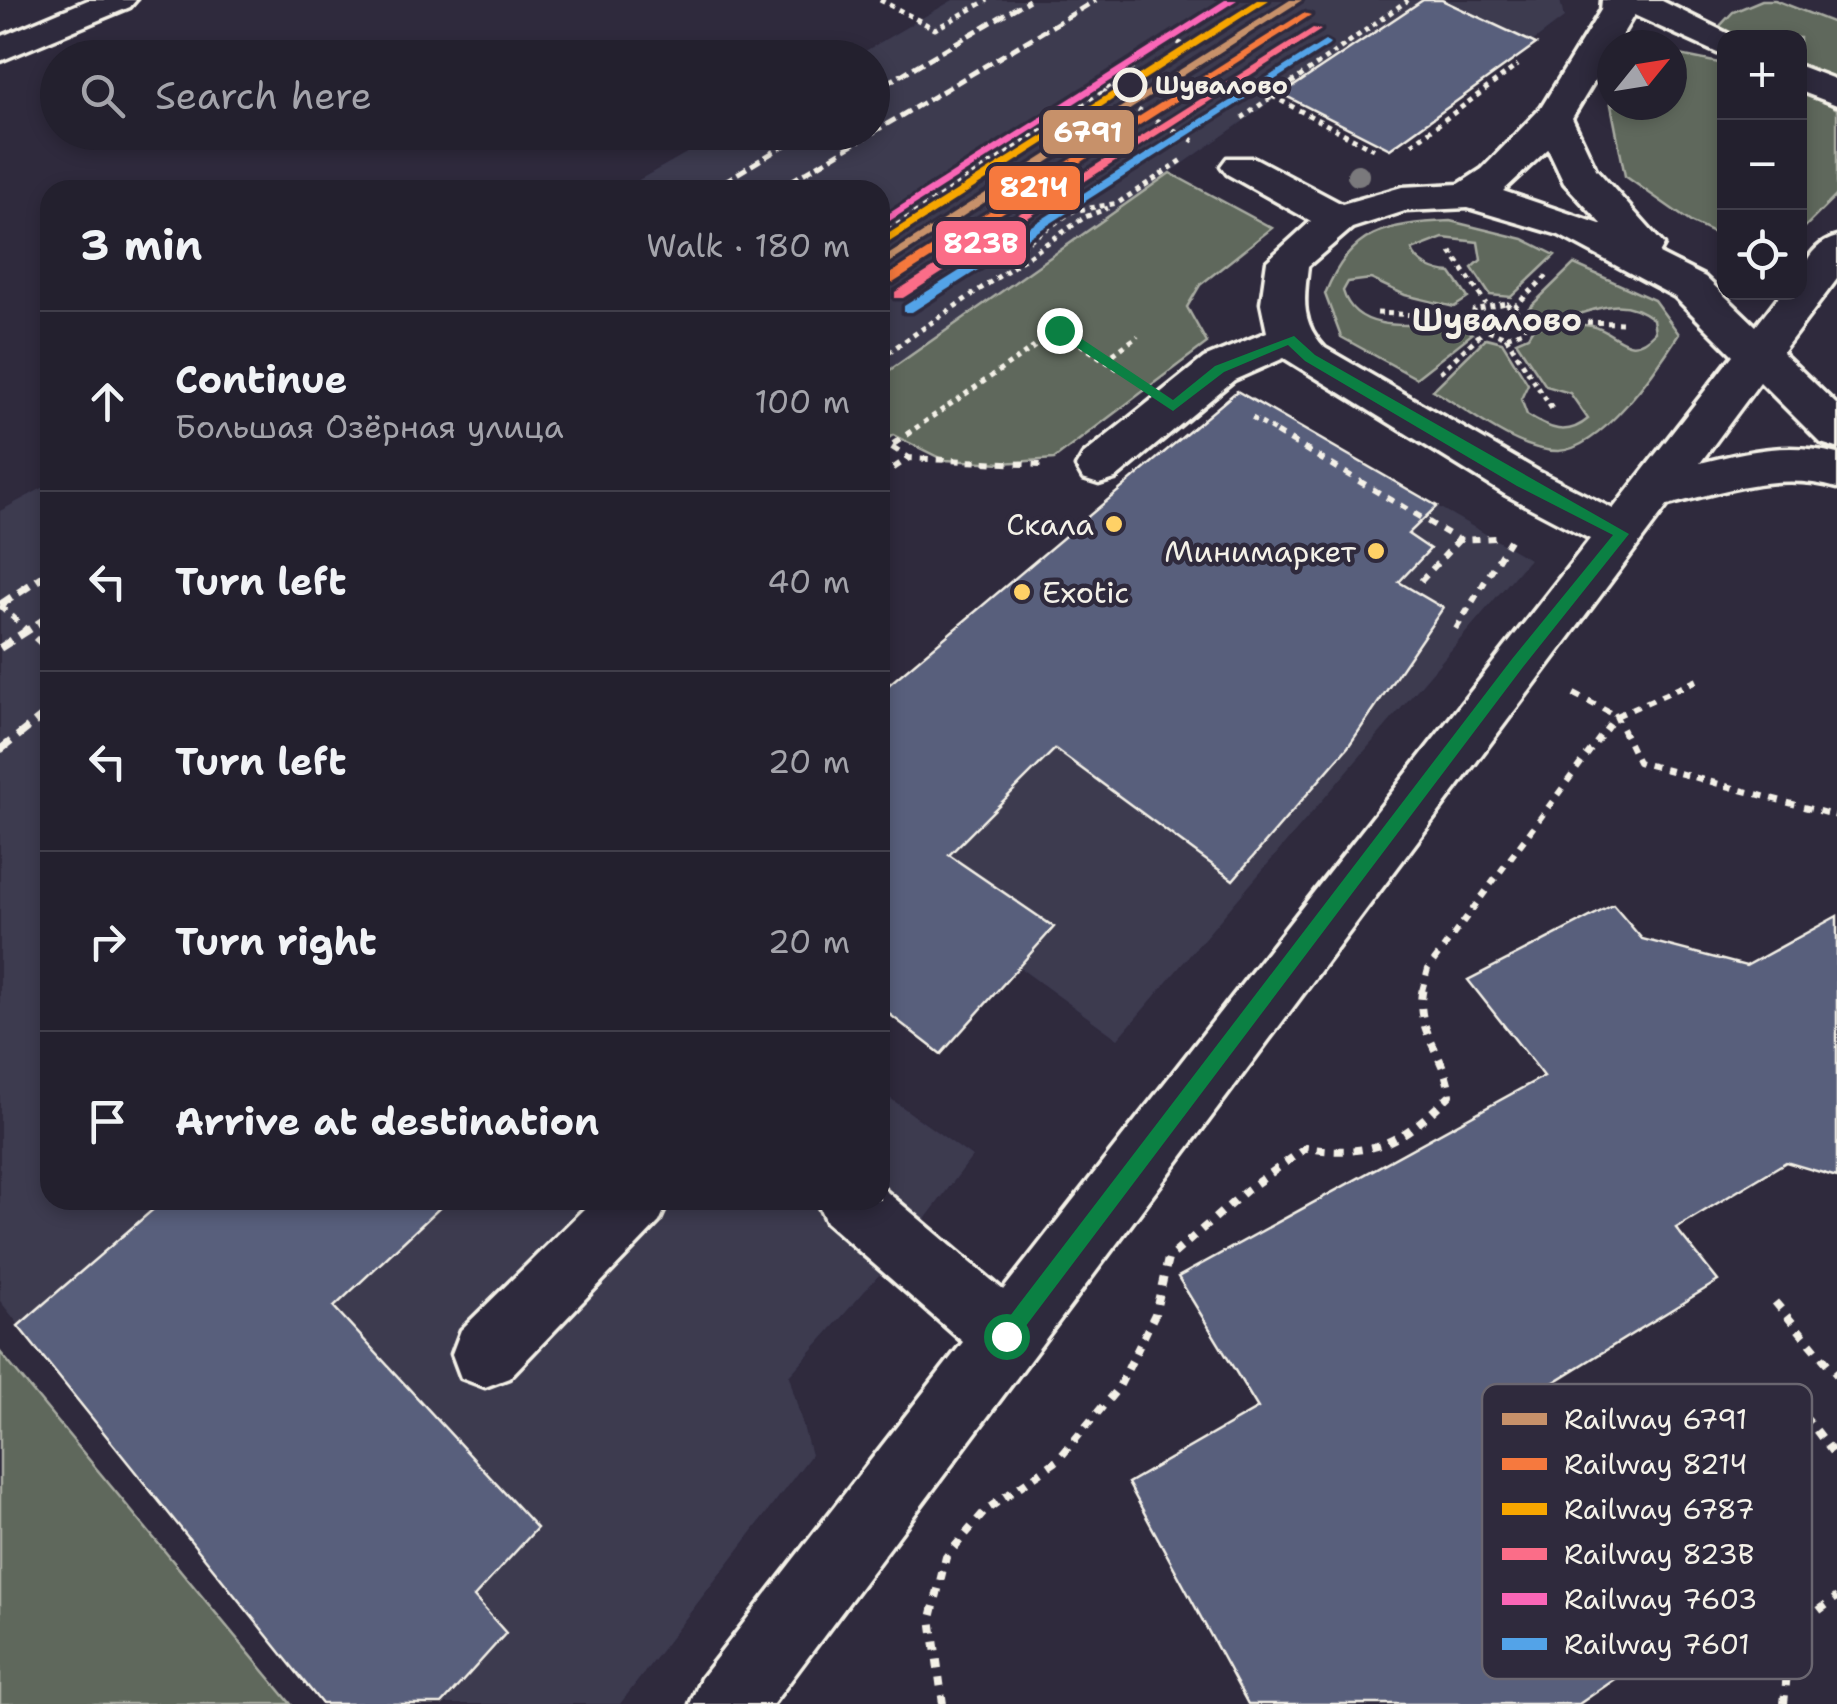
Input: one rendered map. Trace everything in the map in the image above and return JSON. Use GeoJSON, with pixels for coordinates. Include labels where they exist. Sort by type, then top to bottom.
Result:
{"type":"FeatureCollection","features":[{"type":"Feature","properties":{"kind":"street"},"geometry":{"type":"LineString","coordinates":[[0,50],[113,1]]}},
{"type":"Feature","properties":{"kind":"street"},"geometry":{"type":"LineString","coordinates":[[1468,196],[1501,177],[1554,120],[1622,6],[1717,42]]}},
{"type":"Feature","properties":{"kind":"street"},"geometry":{"type":"LineString","coordinates":[[1807,81],[1837,94]]}},
{"type":"Feature","properties":{"kind":"street"},"geometry":{"type":"LineString","coordinates":[[1554,120],[1578,174],[1610,213],[1759,352],[1837,432]]}},
{"type":"Feature","properties":{"kind":"street"},"geometry":{"type":"LineString","coordinates":[[1240,166],[1338,219]]}},
{"type":"Feature","properties":{"kind":"street"},"geometry":{"type":"LineString","coordinates":[[1622,534],[1507,474],[1310,358],[1290,340],[1281,316],[1288,260],[1338,219],[1402,198],[1468,196],[1573,226],[1690,287]]}},
{"type":"Feature","properties":{"kind":"street"},"geometry":{"type":"LineString","coordinates":[[727,1704],[1517,663],[1656,491],[1837,250]]}},
{"type":"Feature","properties":{"kind":"street"},"geometry":{"type":"LineString","coordinates":[[1098,468],[1219,369],[1290,340]]}},
{"type":"Feature","properties":{"kind":"street"},"geometry":{"type":"LineString","coordinates":[[1656,491],[1778,464],[1824,466],[1837,471]]}},
{"type":"Feature","properties":{"kind":"street"},"geometry":{"type":"LineString","coordinates":[[485,1354],[627,1210]]}},
{"type":"Feature","properties":{"kind":"street"},"geometry":{"type":"LineString","coordinates":[[860,1210],[1006,1336]]}},
{"type":"Feature","properties":{"kind":"path"},"geometry":{"type":"LineString","coordinates":[[880,0],[935,29],[988,0]]}},
{"type":"Feature","properties":{"kind":"path"},"geometry":{"type":"LineString","coordinates":[[1169,38],[1190,48],[1264,0]]}},
{"type":"Feature","properties":{"kind":"path"},"geometry":{"type":"LineString","coordinates":[[890,351],[1085,218],[1118,203],[1408,0]]}},
{"type":"Feature","properties":{"kind":"path"},"geometry":{"type":"LineString","coordinates":[[890,230],[1103,92],[1190,24]]}},
{"type":"Feature","properties":{"kind":"path"},"geometry":{"type":"LineString","coordinates":[[1407,148],[1526,58]]}},
{"type":"Feature","properties":{"kind":"path"},"geometry":{"type":"LineString","coordinates":[[1103,92],[1240,166]]}},
{"type":"Feature","properties":{"kind":"path"},"geometry":{"type":"LineString","coordinates":[[1272,96],[1392,160]]}},
{"type":"Feature","properties":{"kind":"path"},"geometry":{"type":"LineString","coordinates":[[962,238],[999,261],[1073,211],[1118,203]]}},
{"type":"Feature","properties":{"kind":"path"},"geometry":{"type":"LineString","coordinates":[[1451,252],[1486,304]]}},
{"type":"Feature","properties":{"kind":"path"},"geometry":{"type":"LineString","coordinates":[[1472,318],[1474,310],[1486,304],[1514,306],[1527,321],[1624,323]]}},
{"type":"Feature","properties":{"kind":"path"},"geometry":{"type":"LineString","coordinates":[[1378,312],[1472,318],[1483,332],[1506,337],[1522,331],[1527,321]]}},
{"type":"Feature","properties":{"kind":"path"},"geometry":{"type":"LineString","coordinates":[[1098,468],[909,458],[892,448],[1059,330],[1173,406]]}},
{"type":"Feature","properties":{"kind":"path"},"geometry":{"type":"LineString","coordinates":[[1105,360],[1138,336]]}},
{"type":"Feature","properties":{"kind":"path"},"geometry":{"type":"LineString","coordinates":[[1506,337],[1552,409]]}},
{"type":"Feature","properties":{"kind":"path"},"geometry":{"type":"LineString","coordinates":[[1242,412],[1459,540],[1512,537]]}},
{"type":"Feature","properties":{"kind":"path"},"geometry":{"type":"LineString","coordinates":[[890,470],[909,458]]}},
{"type":"Feature","properties":{"kind":"path"},"geometry":{"type":"LineString","coordinates":[[1495,527],[1512,537]]}},
{"type":"Feature","properties":{"kind":"path"},"geometry":{"type":"LineString","coordinates":[[1456,629],[1512,537]]}},
{"type":"Feature","properties":{"kind":"path"},"geometry":{"type":"LineString","coordinates":[[1421,581],[1459,540]]}},
{"type":"Feature","properties":{"kind":"path"},"geometry":{"type":"LineString","coordinates":[[0,605],[40,643]]}},
{"type":"Feature","properties":{"kind":"path"},"geometry":{"type":"LineString","coordinates":[[943,1704],[930,1618],[946,1557],[986,1510],[1058,1460],[1119,1388],[1154,1314],[1168,1259],[1247,1190],[1306,1148],[1349,1156],[1378,1150],[1424,1121],[1450,1095],[1450,1074],[1419,1023],[1416,1003],[1428,969],[1616,716],[1702,678]]}},
{"type":"Feature","properties":{"kind":"path"},"geometry":{"type":"LineString","coordinates":[[1570,692],[1616,716],[1638,762],[1837,816]]}},
{"type":"Feature","properties":{"kind":"path"},"geometry":{"type":"LineString","coordinates":[[1775,1302],[1837,1375]]}},
{"type":"Feature","properties":{"kind":"path"},"geometry":{"type":"LineString","coordinates":[[1812,1429],[1837,1458]]}},
{"type":"Feature","properties":{"kind":"path"},"geometry":{"type":"LineString","coordinates":[[1812,1616],[1837,1597]]}},
{"type":"Feature","properties":{"kind":"path"},"geometry":{"type":"LineString","coordinates":[[1784,1704],[1787,1679]]}},
{"type":"Feature","properties":{"kind":"shaded area"},"geometry":{"type":"Polygon","coordinates":[[[953,0],[1560,0],[1564,18],[1390,149],[1282,94],[890,370],[890,180],[639,180],[692,150],[890,150],[890,40],[884,40],[953,0]]]}},
{"type":"Feature","properties":{"kind":"shaded area"},"geometry":{"type":"Polygon","coordinates":[[[1237,391],[1529,559],[1118,1039],[890,874],[890,684],[1237,391]]]}},
{"type":"Feature","properties":{"kind":"shaded area"},"geometry":{"type":"Polygon","coordinates":[[[40,489],[40,1210],[890,1210],[890,1098],[972,1157],[904,1247],[789,1376],[811,1455],[620,1704],[322,1704],[0,1301],[0,511],[40,489]]]}},
{"type":"Feature","properties":{"kind":"green space"},"geometry":{"type":"Polygon","coordinates":[[[1762,0],[1775,0],[1837,24],[1837,82],[1807,70],[1807,30],[1722,30],[1720,26],[1733,12],[1762,0]]]}},
{"type":"Feature","properties":{"kind":"green space"},"geometry":{"type":"Polygon","coordinates":[[[1687,56],[1717,63],[1717,235],[1692,223],[1625,176],[1614,120],[1687,120],[1687,56]]]}},
{"type":"Feature","properties":{"kind":"green space"},"geometry":{"type":"Polygon","coordinates":[[[1807,92],[1837,109],[1837,195],[1807,225],[1807,92]]]}},
{"type":"Feature","properties":{"kind":"green space"},"geometry":{"type":"Polygon","coordinates":[[[1170,173],[1272,228],[1200,285],[1187,307],[1207,343],[1054,459],[1003,463],[944,460],[893,435],[890,437],[890,370],[1170,173]]]}},
{"type":"Feature","properties":{"kind":"green space"},"geometry":{"type":"Polygon","coordinates":[[[1450,221],[1523,239],[1555,255],[1511,297],[1490,295],[1472,268],[1481,260],[1478,242],[1443,238],[1412,250],[1428,267],[1451,273],[1468,298],[1454,307],[1405,295],[1371,279],[1348,282],[1343,291],[1350,306],[1376,322],[1460,322],[1472,334],[1416,378],[1341,337],[1325,294],[1346,256],[1373,235],[1407,225],[1450,221]]]}},
{"type":"Feature","properties":{"kind":"green space"},"geometry":{"type":"Polygon","coordinates":[[[1574,264],[1654,300],[1679,334],[1643,385],[1610,422],[1575,447],[1542,449],[1509,437],[1433,390],[1486,338],[1502,342],[1528,384],[1521,399],[1527,415],[1558,429],[1573,428],[1588,419],[1570,393],[1546,386],[1516,341],[1528,336],[1534,326],[1592,326],[1630,344],[1646,340],[1655,332],[1653,319],[1619,305],[1558,318],[1529,308],[1574,264]]]}},
{"type":"Feature","properties":{"kind":"green space"},"geometry":{"type":"Polygon","coordinates":[[[0,1352],[291,1704],[0,1704],[0,1352]]]}},
{"type":"Feature","properties":{"kind":"building","name":"Шувалово"},"geometry":{"type":"Polygon","coordinates":[[[1423,0],[1442,0],[1536,44],[1390,149],[1282,94],[1423,0]]]}},
{"type":"Feature","properties":{"kind":"building"},"geometry":{"type":"Polygon","coordinates":[[[1237,391],[1437,506],[1408,534],[1430,549],[1399,582],[1443,608],[1348,747],[1233,880],[1055,749],[949,855],[1054,927],[941,1054],[890,1015],[890,684],[1237,391]]]}},
{"type":"Feature","properties":{"kind":"building"},"geometry":{"type":"Polygon","coordinates":[[[1613,905],[1642,939],[1746,966],[1837,916],[1837,1177],[1786,1162],[1676,1228],[1718,1281],[1551,1384],[1482,1384],[1482,1679],[1615,1679],[1579,1704],[1248,1704],[1128,1483],[1258,1408],[1178,1277],[1544,1076],[1468,980],[1613,905]]]}},
{"type":"Feature","properties":{"kind":"building"},"geometry":{"type":"Polygon","coordinates":[[[152,1210],[437,1210],[334,1307],[537,1528],[474,1597],[506,1633],[442,1704],[322,1704],[18,1326],[152,1210]]]}},
{"type":"Feature","properties":{"kind":"railway"},"geometry":{"type":"LineString","coordinates":[[890,81],[1029,0]]}},
{"type":"Feature","properties":{"kind":"railway"},"geometry":{"type":"LineString","coordinates":[[890,122],[1096,0]]}},
{"type":"Feature","properties":{"kind":"railway"},"geometry":{"type":"LineString","coordinates":[[727,180],[777,150]]}},
{"type":"Feature","properties":{"kind":"railway"},"geometry":{"type":"LineString","coordinates":[[793,180],[843,150]]}},
{"type":"Feature","properties":{"kind":"railway"},"geometry":{"type":"LineString","coordinates":[[0,605],[40,579]]}},
{"type":"Feature","properties":{"kind":"railway"},"geometry":{"type":"LineString","coordinates":[[0,648],[40,622]]}},
{"type":"Feature","properties":{"kind":"railway"},"geometry":{"type":"LineString","coordinates":[[0,750],[40,718]]}},
{"type":"Feature","properties":{"kind":"rail line","name":"7603"},"geometry":{"type":"LineString","coordinates":[[890,218],[1232,0]]}},
{"type":"Feature","properties":{"kind":"rail line","name":"6787"},"geometry":{"type":"LineString","coordinates":[[890,238],[1264,0]]}},
{"type":"Feature","properties":{"kind":"rail line","name":"6791"},"geometry":{"type":"LineString","coordinates":[[890,259],[1297,0]]}},
{"type":"Feature","properties":{"kind":"rail line","name":"821Ч"},"geometry":{"type":"LineString","coordinates":[[890,279],[1306,15]]}},
{"type":"Feature","properties":{"kind":"rail line","name":"823В"},"geometry":{"type":"LineString","coordinates":[[899,295],[1316,30]]}},
{"type":"Feature","properties":{"kind":"rail line","name":"7601"},"geometry":{"type":"LineString","coordinates":[[908,309],[1325,44]]}},
{"type":"Feature","properties":{"kind":"place","name":"Шувалово"},"geometry":{"type":"Point","coordinates":[1130,85]}},
{"type":"Feature","properties":{"kind":"place","name":"Скала"},"geometry":{"type":"Point","coordinates":[1114,524]}},
{"type":"Feature","properties":{"kind":"place","name":"Минимаркет"},"geometry":{"type":"Point","coordinates":[1376,551]}},
{"type":"Feature","properties":{"kind":"place","name":"Exotic"},"geometry":{"type":"Point","coordinates":[1022,592]}},
{"type":"Feature","properties":{"kind":"district","name":"Шувалово"},"geometry":{"type":"Point","coordinates":[1497,319]}},
{"type":"Feature","properties":{"kind":"route"},"geometry":{"type":"LineString","coordinates":[[1006,1336],[1426,788],[1517,663],[1622,534],[1522,482],[1310,358],[1290,340],[1254,351],[1219,369],[1173,406],[1059,330]]}}]}
